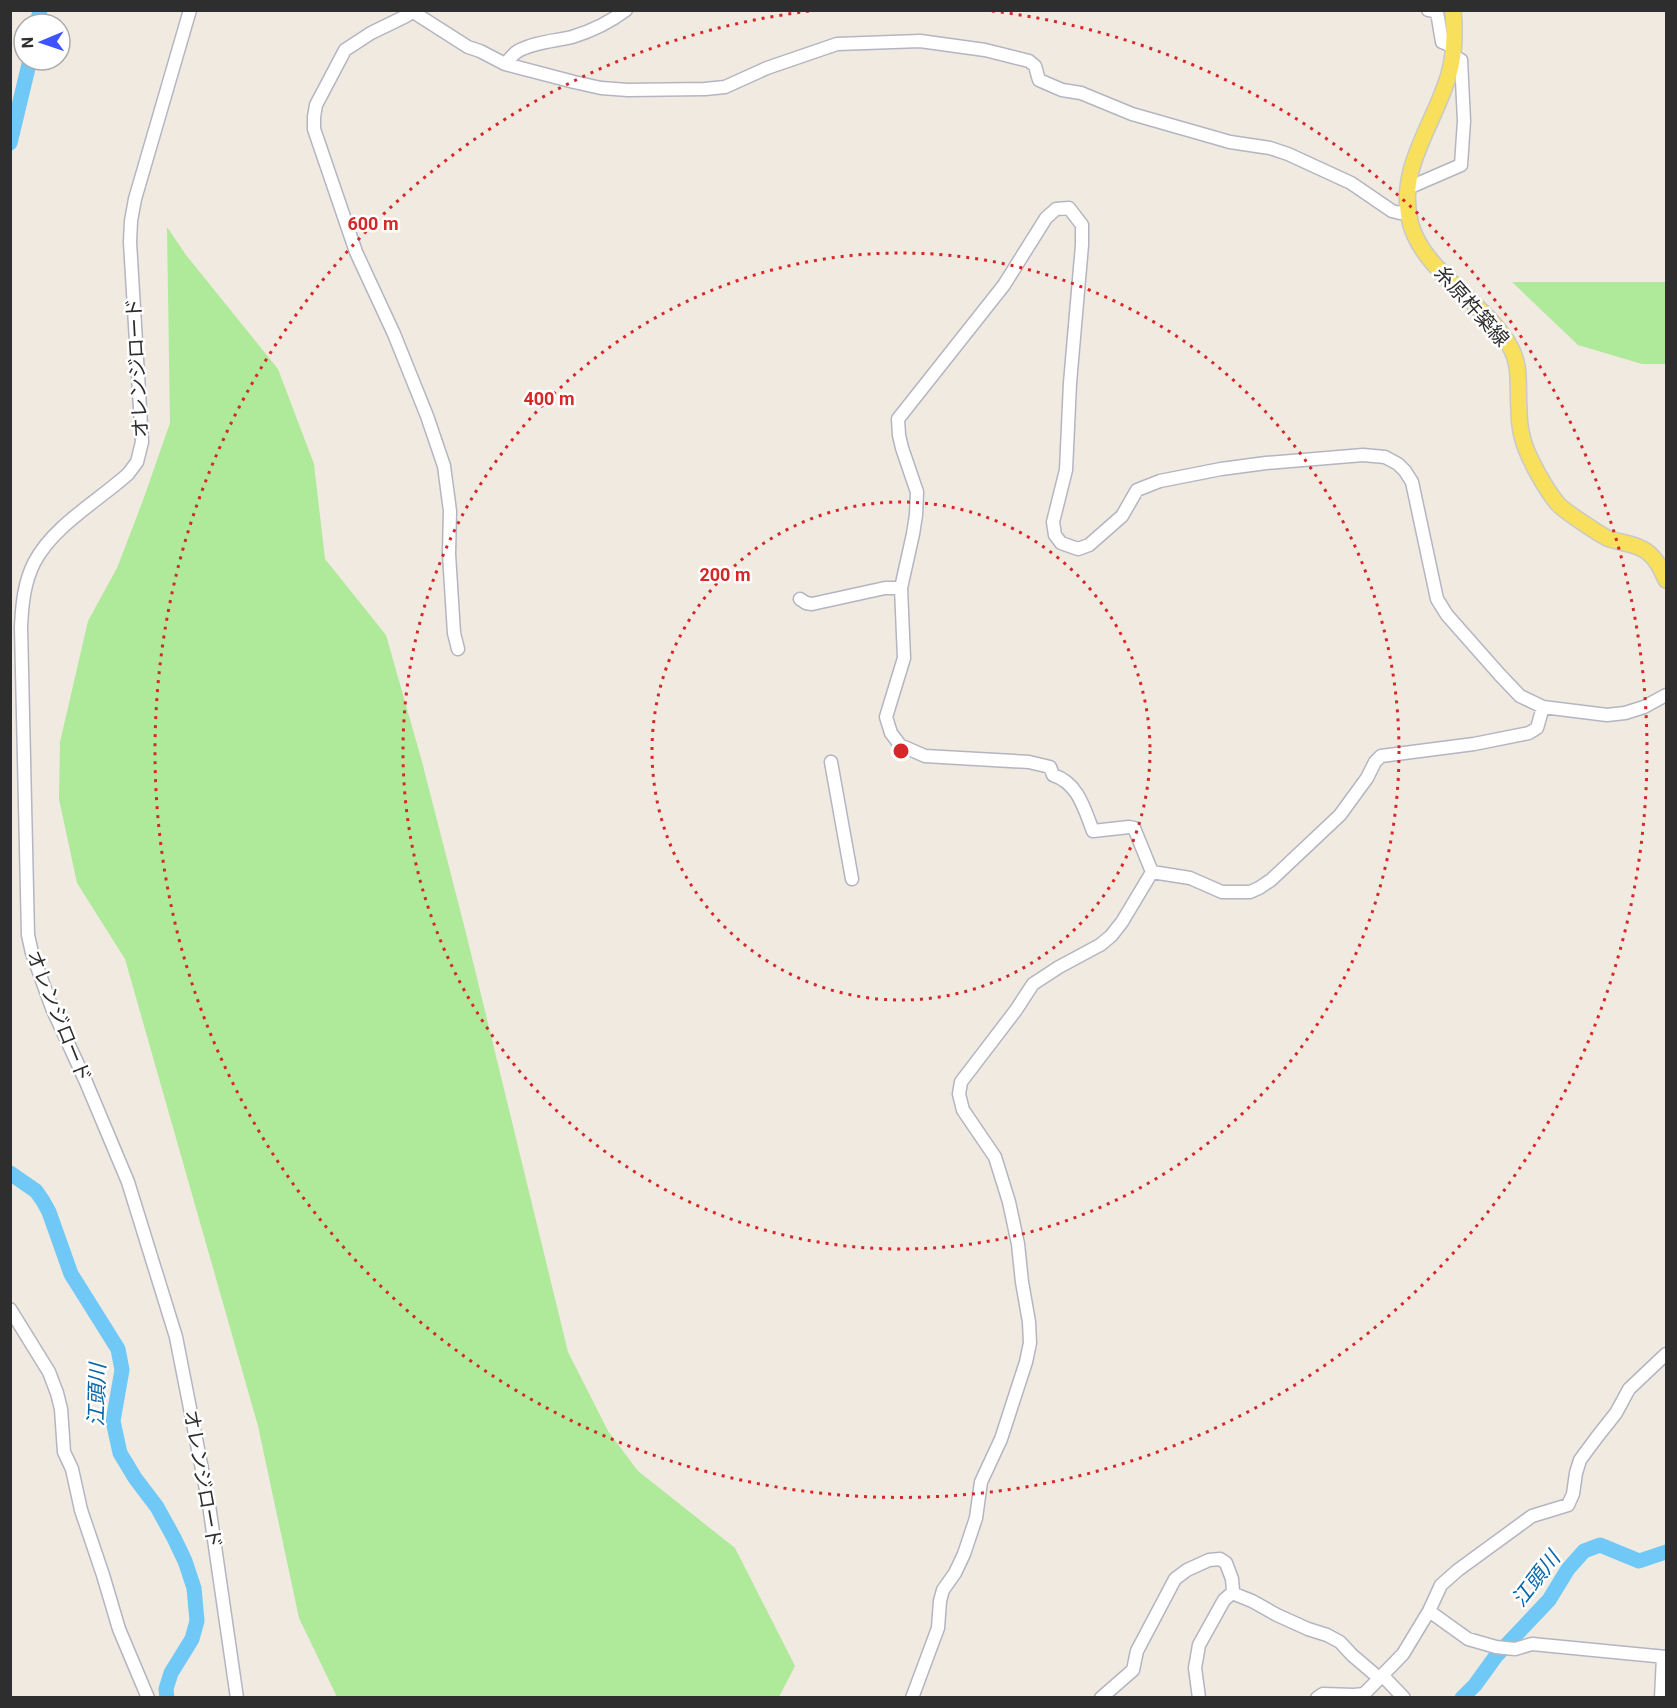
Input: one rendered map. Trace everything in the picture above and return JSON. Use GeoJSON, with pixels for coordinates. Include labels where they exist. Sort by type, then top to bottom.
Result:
{"type":"FeatureCollection","features":[{"type":"Feature","properties":{"kind":"main road","name":"糸原杵築線"},"geometry":{"type":"LineString","coordinates":[[1453,10],[1454,52],[1448,76],[1411,168],[1408,188],[1410,225],[1419,244],[1433,262],[1508,343],[1518,365],[1522,437],[1528,454],[1560,506],[1607,538],[1645,550],[1659,564],[1666,580]]}},
{"type":"Feature","properties":{"kind":"street","name":"オレンジロード"},"geometry":{"type":"LineString","coordinates":[[190,10],[135,200],[131,221],[130,242],[142,442],[137,462],[128,474],[56,533],[43,548],[33,564],[22,602],[28,935],[32,953],[52,1008],[129,1182],[176,1337],[209,1505],[237,1698]]}},
{"type":"Feature","properties":{"kind":"street"},"geometry":{"type":"LineString","coordinates":[[505,64],[517,51],[590,31],[611,21],[626,10]]}},
{"type":"Feature","properties":{"kind":"street"},"geometry":{"type":"LineString","coordinates":[[1408,188],[1461,165],[1464,121],[1461,60],[1442,42],[1437,12],[1428,10]]}},
{"type":"Feature","properties":{"kind":"street"},"geometry":{"type":"LineString","coordinates":[[458,649],[454,633],[448,554],[450,511],[444,466],[427,416],[394,334],[356,252],[314,129],[316,105],[345,50],[411,11],[468,47],[505,64],[601,88],[628,90],[705,90],[725,87],[767,68],[837,44],[920,41],[985,50],[1029,61],[1035,66],[1039,80],[1048,85],[1082,93],[1132,114],[1230,142],[1269,148],[1288,154],[1351,183],[1392,211],[1400,213],[1408,209]]}},
{"type":"Feature","properties":{"kind":"street"},"geometry":{"type":"LineString","coordinates":[[1152,872],[1134,828],[1093,831],[1073,786],[1064,778],[1053,775],[1050,767],[1029,762],[925,756],[900,745],[891,733],[886,717],[904,658],[901,588],[913,534],[917,492],[902,448],[898,419],[1004,285],[1046,218],[1056,209],[1069,208],[1082,225],[1066,470],[1053,522],[1055,535],[1061,543],[1078,549],[1089,545],[1122,516],[1137,490],[1160,481],[1266,463],[1364,455],[1384,457],[1398,464],[1412,482],[1437,599],[1447,615],[1520,696],[1543,707],[1607,715],[1625,713],[1644,707],[1666,695]]}},
{"type":"Feature","properties":{"kind":"street"},"geometry":{"type":"LineString","coordinates":[[800,599],[812,604],[885,588],[901,588]]}},
{"type":"Feature","properties":{"kind":"street"},"geometry":{"type":"LineString","coordinates":[[1152,872],[1190,878],[1222,892],[1250,892],[1271,880],[1340,815],[1381,756],[1473,744],[1529,733],[1537,728],[1543,707]]}},
{"type":"Feature","properties":{"kind":"street"},"geometry":{"type":"LineString","coordinates":[[831,762],[852,879]]}},
{"type":"Feature","properties":{"kind":"street"},"geometry":{"type":"LineString","coordinates":[[912,1698],[938,1628],[943,1590],[955,1573],[967,1545],[976,1518],[981,1482],[1001,1439],[1030,1343],[1018,1244],[1009,1202],[995,1157],[963,1110],[959,1094],[961,1082],[1033,984],[1100,945],[1111,936],[1152,872]]}},
{"type":"Feature","properties":{"kind":"street"},"geometry":{"type":"LineString","coordinates":[[10,1310],[49,1372],[57,1393],[61,1408],[64,1452],[72,1469],[81,1510],[119,1629],[148,1698]]}},
{"type":"Feature","properties":{"kind":"street"},"geometry":{"type":"LineString","coordinates":[[1317,1698],[1323,1694],[1364,1694],[1403,1654],[1429,1611],[1441,1585],[1532,1516],[1568,1505],[1574,1494],[1580,1461],[1616,1413],[1629,1389],[1666,1354]]}},
{"type":"Feature","properties":{"kind":"street"},"geometry":{"type":"LineString","coordinates":[[1101,1698],[1133,1670],[1137,1651],[1175,1579],[1187,1570],[1209,1560],[1220,1559],[1226,1563],[1233,1590],[1224,1600],[1199,1645],[1195,1668],[1199,1698]]}},
{"type":"Feature","properties":{"kind":"street"},"geometry":{"type":"LineString","coordinates":[[1232,1593],[1287,1620],[1340,1642],[1352,1655],[1381,1676],[1404,1698]]}},
{"type":"Feature","properties":{"kind":"street"},"geometry":{"type":"LineString","coordinates":[[1429,1611],[1468,1639],[1496,1647],[1515,1648],[1532,1644],[1665,1657],[1661,1698]]}},
{"type":"Feature","properties":{"kind":"green space"},"geometry":{"type":"Polygon","coordinates":[[[167,227],[186,255],[278,369],[314,464],[325,559],[386,635],[421,758],[466,933],[568,1352],[608,1431],[638,1471],[735,1548],[795,1666],[779,1697],[337,1697],[299,1618],[258,1426],[125,959],[77,883],[59,799],[60,742],[88,621],[117,568],[170,423],[167,227]]]}},
{"type":"Feature","properties":{"kind":"green space"},"geometry":{"type":"Polygon","coordinates":[[[1512,282],[1666,282],[1666,364],[1642,364],[1578,345],[1512,282]]]}},
{"type":"Feature","properties":{"kind":"waterway","name":"江頭川"},"geometry":{"type":"LineString","coordinates":[[10,143],[27,72]]}},
{"type":"Feature","properties":{"kind":"waterway","name":"江頭川"},"geometry":{"type":"LineString","coordinates":[[10,1173],[36,1191],[43,1201],[71,1274],[118,1349],[122,1370],[113,1421],[120,1453],[157,1507],[174,1538],[194,1588],[197,1621],[192,1639],[171,1673],[166,1689],[167,1698]]}},
{"type":"Feature","properties":{"kind":"waterway","name":"江頭川"},"geometry":{"type":"LineString","coordinates":[[1462,1698],[1475,1685],[1496,1656],[1549,1600],[1568,1569],[1584,1551],[1600,1545],[1639,1561],[1666,1552]]}}]}
